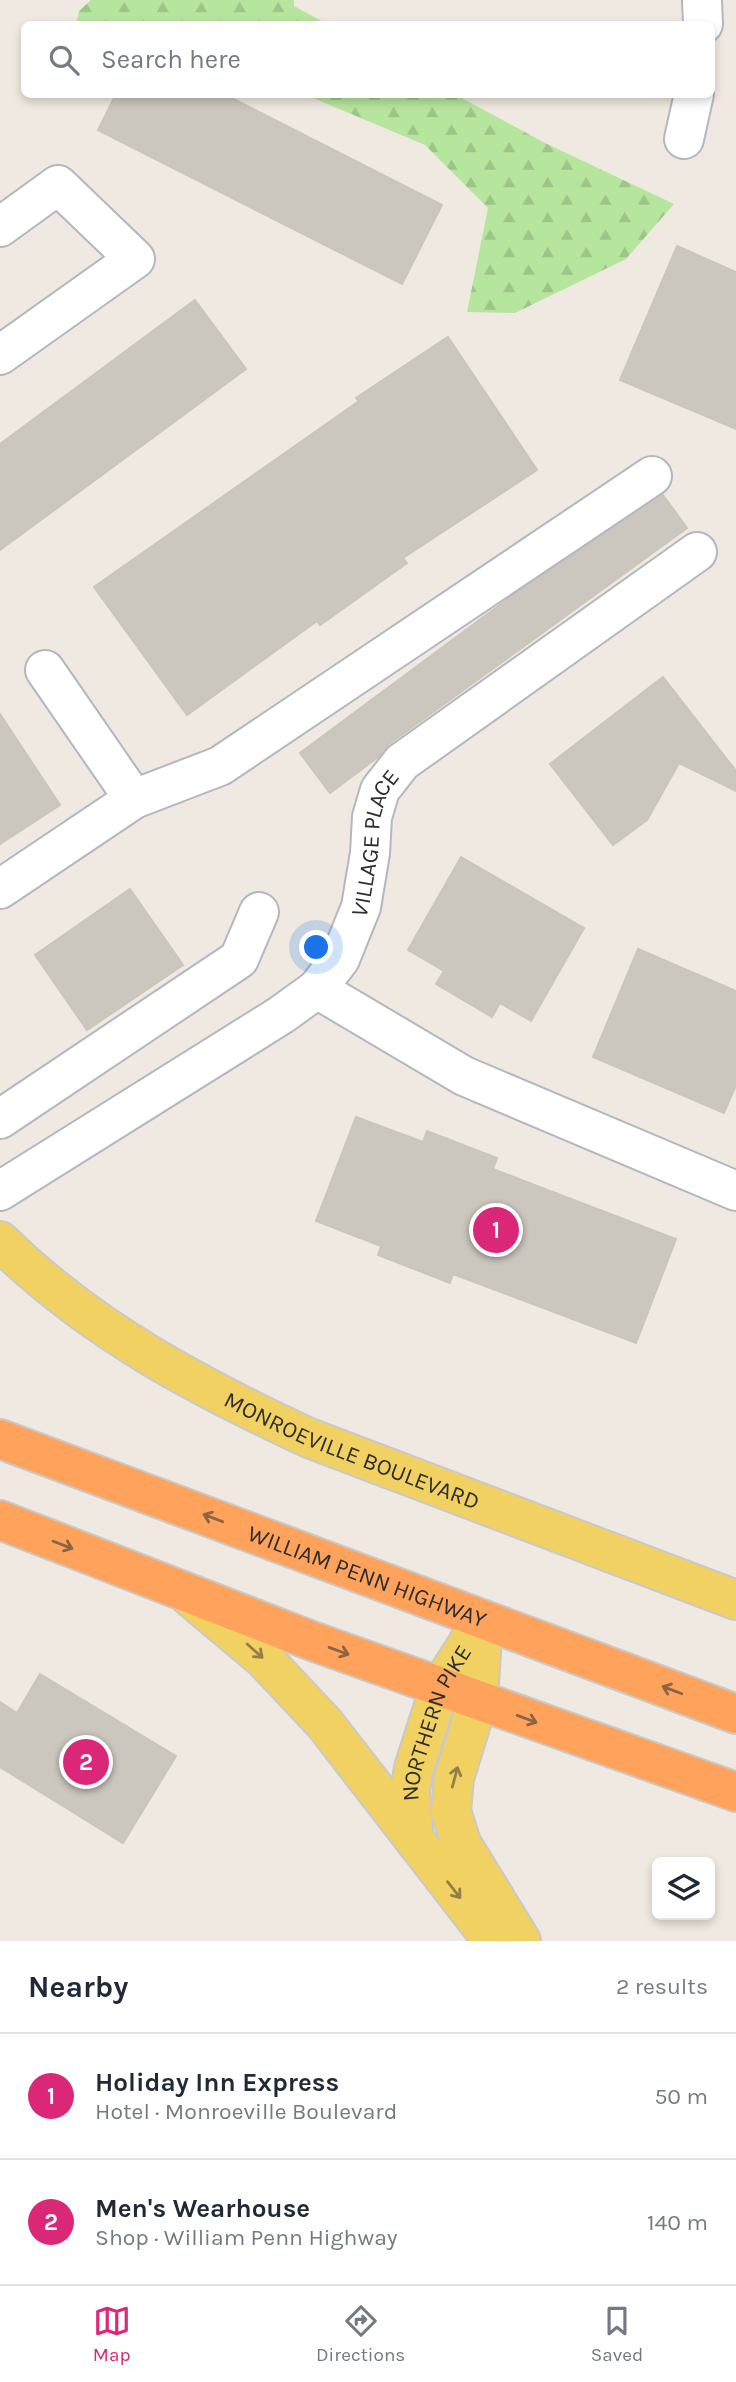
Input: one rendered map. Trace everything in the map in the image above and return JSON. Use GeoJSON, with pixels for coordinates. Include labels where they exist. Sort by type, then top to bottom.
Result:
{"type":"FeatureCollection","features":[{"type":"Feature","properties":{"kind":"highway","name":"WILLIAM PENN HIGHWAY"},"geometry":{"type":"LineString","coordinates":[[0,1439],[736,1714]]}},
{"type":"Feature","properties":{"kind":"highway"},"geometry":{"type":"LineString","coordinates":[[0,1520],[440,1688],[736,1792]]}},
{"type":"Feature","properties":{"kind":"main road","name":"MONROEVILLE BOULEVARD"},"geometry":{"type":"LineString","coordinates":[[0,1241],[55,1290],[151,1358],[234,1403],[309,1438],[736,1600]]}},
{"type":"Feature","properties":{"kind":"main road"},"geometry":{"type":"LineString","coordinates":[[184,1592],[246,1643],[295,1690],[414,1839]]}},
{"type":"Feature","properties":{"kind":"main road","name":"NORTHERN PIKE"},"geometry":{"type":"LineString","coordinates":[[483,1620],[440,1688],[410,1791],[414,1839],[493,1941]]}},
{"type":"Feature","properties":{"kind":"main road","name":"NORTHERN PIKE"},"geometry":{"type":"LineString","coordinates":[[483,1620],[478,1701],[452,1786],[453,1819],[461,1843],[521,1941]]}},
{"type":"Feature","properties":{"kind":"street"},"geometry":{"type":"LineString","coordinates":[[702,0],[703,21]]}},
{"type":"Feature","properties":{"kind":"street"},"geometry":{"type":"LineString","coordinates":[[684,139],[693,98]]}},
{"type":"Feature","properties":{"kind":"street"},"geometry":{"type":"LineString","coordinates":[[0,227],[58,185],[135,259],[6,339]]}},
{"type":"Feature","properties":{"kind":"street"},"geometry":{"type":"LineString","coordinates":[[0,889],[134,799],[220,766],[652,476]]}},
{"type":"Feature","properties":{"kind":"street","name":"VILLAGE PLACE"},"geometry":{"type":"LineString","coordinates":[[0,1191],[281,1015],[317,989],[340,959],[361,906],[370,853],[372,817],[380,790],[402,762],[698,552]]}},
{"type":"Feature","properties":{"kind":"street"},"geometry":{"type":"LineString","coordinates":[[45,670],[134,799]]}},
{"type":"Feature","properties":{"kind":"street"},"geometry":{"type":"LineString","coordinates":[[0,1119],[239,959],[259,912]]}},
{"type":"Feature","properties":{"kind":"street"},"geometry":{"type":"LineString","coordinates":[[317,989],[464,1076],[736,1191]]}},
{"type":"Feature","properties":{"kind":"green space"},"geometry":{"type":"Polygon","coordinates":[[[91,0],[294,0],[294,6],[322,21],[77,21],[79,11],[91,0]]]}},
{"type":"Feature","properties":{"kind":"green space"},"geometry":{"type":"Polygon","coordinates":[[[313,98],[462,98],[547,144],[674,204],[626,259],[515,313],[467,312],[488,208],[425,145],[313,98]]]}},
{"type":"Feature","properties":{"kind":"building"},"geometry":{"type":"Polygon","coordinates":[[[114,98],[232,98],[442,205],[402,284],[98,130],[114,98]]]}},
{"type":"Feature","properties":{"kind":"building"},"geometry":{"type":"Polygon","coordinates":[[[677,246],[736,272],[736,429],[620,380],[677,246]]]}},
{"type":"Feature","properties":{"kind":"building"},"geometry":{"type":"Polygon","coordinates":[[[195,300],[246,369],[0,550],[0,444],[195,300]]]}},
{"type":"Feature","properties":{"kind":"building"},"geometry":{"type":"Polygon","coordinates":[[[448,337],[537,470],[403,558],[407,563],[320,625],[317,621],[187,715],[94,587],[359,401],[356,398],[448,337]]]}},
{"type":"Feature","properties":{"kind":"building"},"geometry":{"type":"Polygon","coordinates":[[[663,495],[687,528],[389,744],[378,757],[330,793],[300,753],[513,595],[663,495]]]}},
{"type":"Feature","properties":{"kind":"building"},"geometry":{"type":"Polygon","coordinates":[[[663,677],[736,771],[736,791],[679,763],[647,820],[613,845],[550,764],[663,677]]]}},
{"type":"Feature","properties":{"kind":"building"},"geometry":{"type":"Polygon","coordinates":[[[0,714],[60,805],[0,844],[0,714]]]}},
{"type":"Feature","properties":{"kind":"building"},"geometry":{"type":"Polygon","coordinates":[[[461,857],[584,928],[531,1021],[500,1003],[492,1017],[436,984],[444,971],[408,950],[461,857]]]}},
{"type":"Feature","properties":{"kind":"building"},"geometry":{"type":"Polygon","coordinates":[[[130,889],[183,965],[87,1030],[35,955],[130,889]]]}},
{"type":"Feature","properties":{"kind":"building"},"geometry":{"type":"Polygon","coordinates":[[[638,949],[736,991],[736,1085],[724,1113],[593,1057],[638,949]]]}},
{"type":"Feature","properties":{"kind":"building"},"geometry":{"type":"Polygon","coordinates":[[[356,1117],[423,1142],[427,1131],[497,1158],[493,1169],[676,1239],[636,1343],[453,1274],[450,1283],[378,1255],[381,1246],[316,1221],[356,1117]]]}},
{"type":"Feature","properties":{"kind":"building"},"geometry":{"type":"Polygon","coordinates":[[[40,1674],[176,1756],[123,1843],[0,1767],[0,1702],[17,1713],[40,1674]]]}},
{"type":"Feature","properties":{"kind":"place","name":"Holiday Inn Express"},"geometry":{"type":"Point","coordinates":[496,1230]}},
{"type":"Feature","properties":{"kind":"place","name":"Men's Wearhouse"},"geometry":{"type":"Point","coordinates":[86,1762]}}]}
